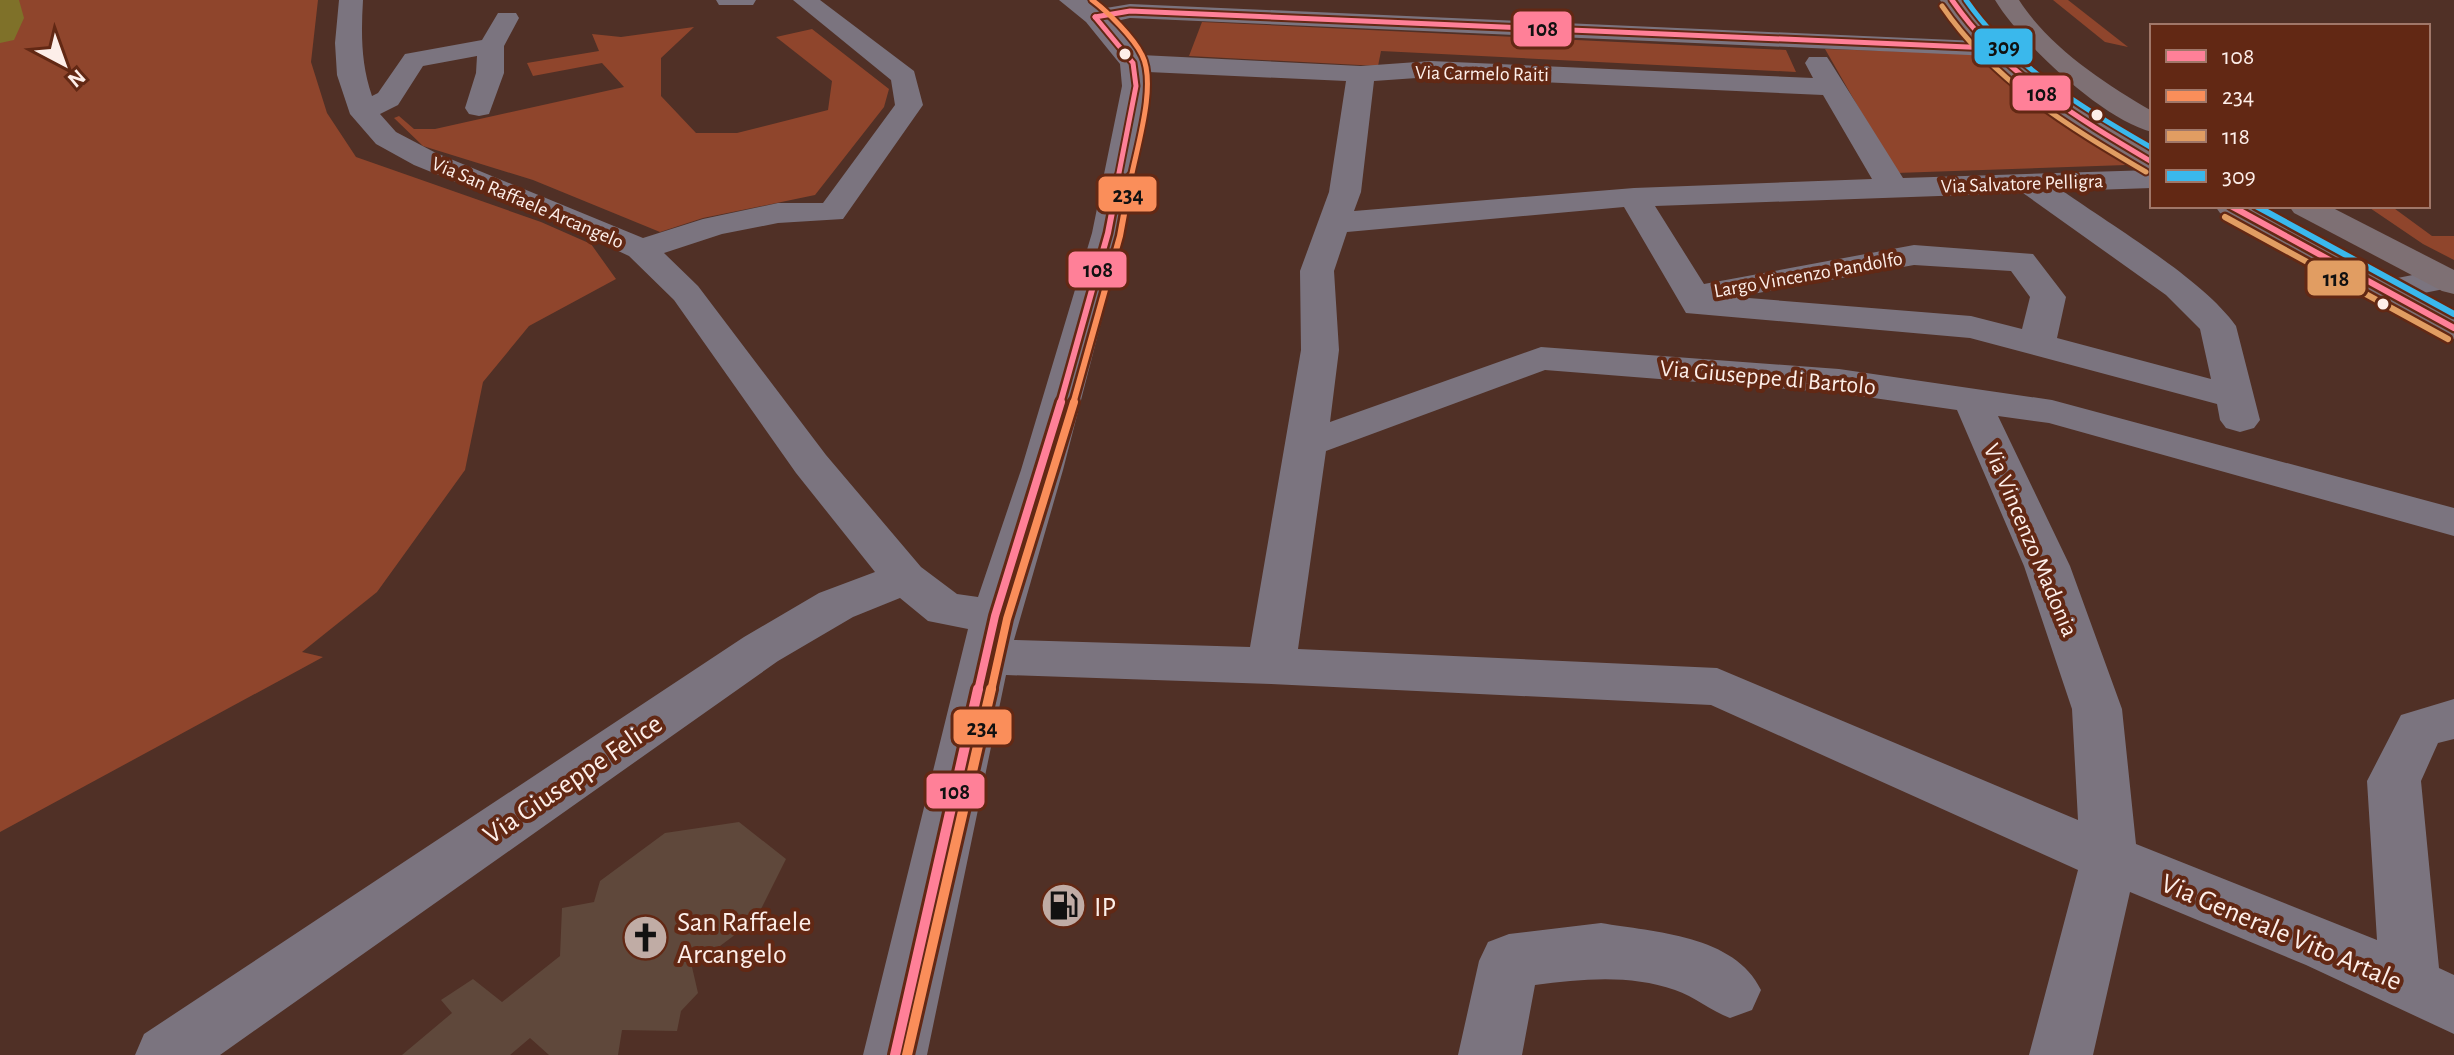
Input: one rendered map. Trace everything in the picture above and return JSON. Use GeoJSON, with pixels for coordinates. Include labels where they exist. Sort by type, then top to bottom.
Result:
{"type":"FeatureCollection","features":[{"type":"Feature","properties":{"kind":"main road"},"geometry":{"type":"LineString","coordinates":[[1952,0],[1969,27],[2049,98],[2150,161]]}},
{"type":"Feature","properties":{"kind":"main road"},"geometry":{"type":"LineString","coordinates":[[2007,0],[2026,29],[2048,48],[2150,122]]}},
{"type":"Feature","properties":{"kind":"main road"},"geometry":{"type":"LineString","coordinates":[[2235,208],[2454,328]]}},
{"type":"Feature","properties":{"kind":"main road"},"geometry":{"type":"LineString","coordinates":[[2309,208],[2448,282]]}},
{"type":"Feature","properties":{"kind":"street","name":"Via San Raffaele Arcangelo"},"geometry":{"type":"LineString","coordinates":[[351,0],[348,43],[351,75],[363,111],[386,138],[425,159],[578,220],[641,249],[686,293],[811,464],[905,578]]}},
{"type":"Feature","properties":{"kind":"street"},"geometry":{"type":"LineString","coordinates":[[728,0],[744,0]]}},
{"type":"Feature","properties":{"kind":"street"},"geometry":{"type":"LineString","coordinates":[[641,249],[715,226],[778,213],[832,212],[909,105],[904,77],[805,0]]}},
{"type":"Feature","properties":{"kind":"street"},"geometry":{"type":"LineString","coordinates":[[895,1055],[990,636],[1042,470],[1108,233],[1136,86],[1133,63],[1083,9]]}},
{"type":"Feature","properties":{"kind":"street","name":"Via Carmelo Raiti"},"geometry":{"type":"LineString","coordinates":[[1083,9],[1363,11],[1640,22],[1806,41],[1991,48]]}},
{"type":"Feature","properties":{"kind":"street"},"geometry":{"type":"LineString","coordinates":[[479,108],[490,73],[491,46],[507,18]]}},
{"type":"Feature","properties":{"kind":"street"},"geometry":{"type":"LineString","coordinates":[[1806,41],[1893,188]]}},
{"type":"Feature","properties":{"kind":"street"},"geometry":{"type":"LineString","coordinates":[[363,111],[388,99],[414,60],[491,46]]}},
{"type":"Feature","properties":{"kind":"street","name":"Via Carmelo Raiti"},"geometry":{"type":"LineString","coordinates":[[1133,63],[1361,74],[1431,69],[1832,87]]}},
{"type":"Feature","properties":{"kind":"street"},"geometry":{"type":"LineString","coordinates":[[1271,666],[1320,350],[1317,271],[1345,192],[1361,74]]}},
{"type":"Feature","properties":{"kind":"street","name":"Via Salvatore Pelligra"},"geometry":{"type":"LineString","coordinates":[[1334,223],[1634,197],[2150,179]]}},
{"type":"Feature","properties":{"kind":"street"},"geometry":{"type":"LineString","coordinates":[[2030,183],[2178,288],[2218,326],[2250,464]]}},
{"type":"Feature","properties":{"kind":"street"},"geometry":{"type":"LineString","coordinates":[[1634,197],[1739,373]]}},
{"type":"Feature","properties":{"kind":"street","name":"Largo Vincenzo Pandolfo"},"geometry":{"type":"LineString","coordinates":[[1696,300],[1914,255],[2021,261],[2048,297],[2037,345]]}},
{"type":"Feature","properties":{"kind":"street"},"geometry":{"type":"LineString","coordinates":[[2384,290],[2448,282]]}},
{"type":"Feature","properties":{"kind":"street"},"geometry":{"type":"LineString","coordinates":[[1696,300],[1971,327],[2235,397]]}},
{"type":"Feature","properties":{"kind":"street","name":"Via Giuseppe di Bartolo"},"geometry":{"type":"LineString","coordinates":[[1307,444],[1541,358],[1839,381],[2052,412],[2454,522]]}},
{"type":"Feature","properties":{"kind":"street","name":"Via Vincenzo Madonia"},"geometry":{"type":"LineString","coordinates":[[1975,401],[1977,414],[2047,566],[2097,709],[2109,858],[2061,1055]]}},
{"type":"Feature","properties":{"kind":"street"},"geometry":{"type":"LineString","coordinates":[[905,578],[945,609],[990,636]]}},
{"type":"Feature","properties":{"kind":"street","name":"Via Giuseppe Felice"},"geometry":{"type":"LineString","coordinates":[[167,1055],[761,649],[836,605],[905,578]]}},
{"type":"Feature","properties":{"kind":"street","name":"Via Generale Vito Artale"},"geometry":{"type":"LineString","coordinates":[[990,636],[1271,666],[1717,687],[2109,858],[2327,946],[2432,995]]}},
{"type":"Feature","properties":{"kind":"street"},"geometry":{"type":"LineString","coordinates":[[2432,995],[2394,781],[2419,729],[2454,719]]}},
{"type":"Feature","properties":{"kind":"street"},"geometry":{"type":"LineString","coordinates":[[1490,1055],[1509,961],[1601,950],[1688,965],[1730,990]]}},
{"type":"Feature","properties":{"kind":"shaded area"},"geometry":{"type":"Polygon","coordinates":[[[0,0],[318,0],[311,62],[327,113],[356,157],[541,222],[591,244],[616,279],[529,326],[483,382],[465,470],[377,592],[302,652],[323,657],[0,832],[0,0]]]}},
{"type":"Feature","properties":{"kind":"shaded area"},"geometry":{"type":"Polygon","coordinates":[[[2053,0],[2068,0],[2128,47],[2105,42],[2053,0]]]}},
{"type":"Feature","properties":{"kind":"shaded area"},"geometry":{"type":"Polygon","coordinates":[[[1202,22],[1786,50],[1796,72],[1381,51],[1378,66],[1189,56],[1202,22]]]}},
{"type":"Feature","properties":{"kind":"shaded area"},"geometry":{"type":"Polygon","coordinates":[[[694,27],[661,58],[661,96],[696,133],[737,133],[828,110],[832,81],[776,37],[812,29],[889,89],[884,107],[815,195],[703,218],[660,232],[533,180],[423,146],[394,118],[399,116],[414,129],[435,129],[624,87],[602,63],[533,76],[527,63],[599,51],[592,34],[621,37],[694,27]]]}},
{"type":"Feature","properties":{"kind":"shaded area"},"geometry":{"type":"Polygon","coordinates":[[[1825,49],[1976,54],[2029,100],[2126,165],[1896,173],[1825,49]]]}},
{"type":"Feature","properties":{"kind":"shaded area"},"geometry":{"type":"Polygon","coordinates":[[[2370,208],[2394,208],[2432,236],[2454,236],[2454,260],[2423,244],[2370,208]]]}},
{"type":"Feature","properties":{"kind":"building","name":"San Raffaele Arcangelo"},"geometry":{"type":"Polygon","coordinates":[[[739,822],[786,859],[756,919],[692,967],[698,993],[681,1011],[677,1031],[622,1030],[618,1055],[549,1055],[530,1038],[510,1055],[402,1055],[452,1013],[441,1000],[473,979],[502,1002],[560,956],[562,908],[594,902],[600,881],[665,833],[739,822]]]}},
{"type":"Feature","properties":{"kind":"waterway"},"geometry":{"type":"LineString","coordinates":[[0,32],[5,18],[1,0]]}},
{"type":"Feature","properties":{"kind":"transit line","name":"234"},"geometry":{"type":"LineString","coordinates":[[907,1055],[1007,619],[1054,473],[1120,236],[1148,88],[1143,56],[1104,9],[1092,0]]}},
{"type":"Feature","properties":{"kind":"transit line","name":"108"},"geometry":{"type":"LineString","coordinates":[[1952,0],[1970,26],[2016,72],[2069,111],[2150,161]]}},
{"type":"Feature","properties":{"kind":"transit line","name":"309"},"geometry":{"type":"LineString","coordinates":[[1966,0],[1983,24],[2025,66],[2075,102],[2150,147]]}},
{"type":"Feature","properties":{"kind":"transit line","name":"118"},"geometry":{"type":"LineString","coordinates":[[1942,6],[1982,58],[2007,80],[2061,120],[2146,172]]}},
{"type":"Feature","properties":{"kind":"transit line","name":"108"},"geometry":{"type":"LineString","coordinates":[[1095,17],[1130,11],[1991,48]]}},
{"type":"Feature","properties":{"kind":"transit line","name":"108"},"geometry":{"type":"LineString","coordinates":[[895,1055],[995,616],[1042,470],[1108,233],[1136,86],[1133,63],[1095,17]]}},
{"type":"Feature","properties":{"kind":"transit line","name":"108"},"geometry":{"type":"LineString","coordinates":[[2235,208],[2454,328]]}},
{"type":"Feature","properties":{"kind":"transit line","name":"309"},"geometry":{"type":"LineString","coordinates":[[2260,208],[2454,314]]}},
{"type":"Feature","properties":{"kind":"transit line","name":"118"},"geometry":{"type":"LineString","coordinates":[[2225,217],[2448,339]]}},
{"type":"Feature","properties":{"kind":"place","name":"IP"},"geometry":{"type":"Point","coordinates":[1063,906]}},
{"type":"Feature","properties":{"kind":"place","name":"San Raffaele Arcangelo"},"geometry":{"type":"Point","coordinates":[646,937]}}]}
